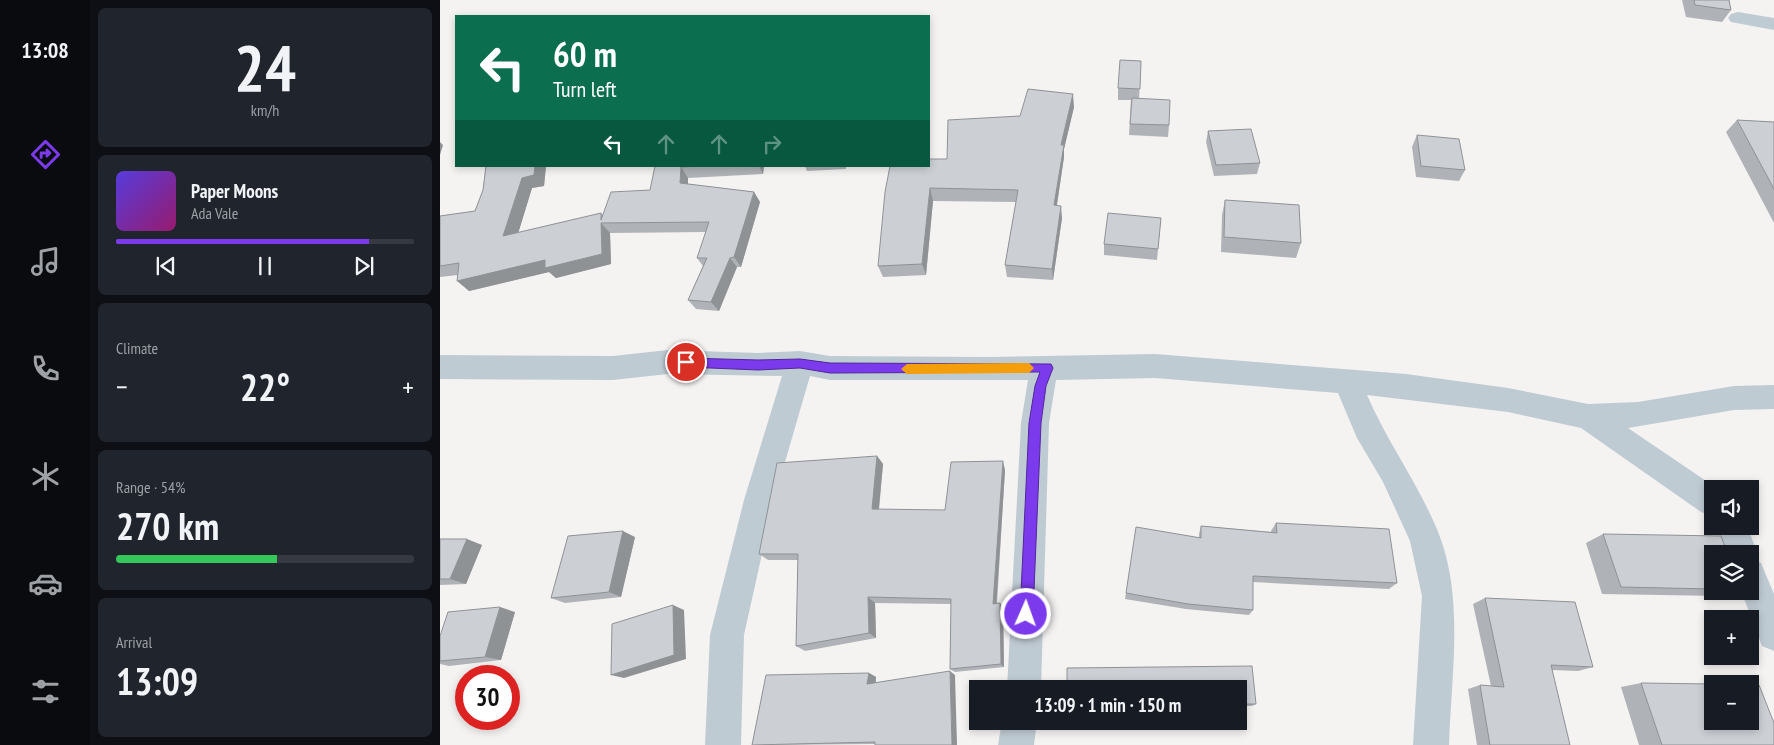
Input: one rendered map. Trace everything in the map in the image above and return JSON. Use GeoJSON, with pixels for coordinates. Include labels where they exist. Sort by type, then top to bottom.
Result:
{"type":"FeatureCollection","features":[{"type":"Feature","properties":{"kind":"street"},"geometry":{"type":"LineString","coordinates":[[1738,18],[1774,24]]}},
{"type":"Feature","properties":{"kind":"street"},"geometry":{"type":"LineString","coordinates":[[440,367],[613,368],[668,362],[758,365],[800,364],[830,368],[1155,366],[1406,386],[1489,398],[1588,416],[1638,415],[1734,398],[1774,396]]}},
{"type":"Feature","properties":{"kind":"street"},"geometry":{"type":"LineString","coordinates":[[723,745],[727,635],[759,500],[800,364]]}},
{"type":"Feature","properties":{"kind":"street"},"geometry":{"type":"LineString","coordinates":[[1024,680],[1035,423],[1040,386],[1047,368]]}},
{"type":"Feature","properties":{"kind":"street"},"geometry":{"type":"LineString","coordinates":[[1347,381],[1367,429],[1393,472],[1425,539],[1438,596],[1431,745]]}},
{"type":"Feature","properties":{"kind":"street"},"geometry":{"type":"LineString","coordinates":[[1588,416],[1704,496]]}},
{"type":"Feature","properties":{"kind":"street"},"geometry":{"type":"LineString","coordinates":[[1759,596],[1774,634]]}},
{"type":"Feature","properties":{"kind":"street"},"geometry":{"type":"LineString","coordinates":[[1016,745],[1018,730]]}},
{"type":"Feature","properties":{"kind":"building"},"geometry":{"type":"Polygon","coordinates":[[[1694,0],[1729,0],[1731,10],[1695,5],[1694,0]]]}},
{"type":"Feature","properties":{"kind":"building"},"geometry":{"type":"Polygon","coordinates":[[[1120,60],[1141,61],[1140,89],[1118,88],[1120,60]]]}},
{"type":"Feature","properties":{"kind":"building"},"geometry":{"type":"Polygon","coordinates":[[[1028,89],[1073,94],[1061,145],[1064,145],[1054,205],[1061,206],[1052,269],[1005,265],[1018,190],[930,188],[922,264],[878,266],[885,192],[890,167],[930,167],[930,159],[947,159],[948,120],[1020,116],[1028,89]]]}},
{"type":"Feature","properties":{"kind":"building"},"geometry":{"type":"Polygon","coordinates":[[[1132,98],[1170,100],[1169,125],[1130,124],[1132,98]]]}},
{"type":"Feature","properties":{"kind":"building"},"geometry":{"type":"Polygon","coordinates":[[[1737,120],[1774,122],[1774,189],[1737,120]]]}},
{"type":"Feature","properties":{"kind":"building"},"geometry":{"type":"Polygon","coordinates":[[[1251,129],[1260,163],[1216,165],[1208,131],[1251,129]]]}},
{"type":"Feature","properties":{"kind":"building"},"geometry":{"type":"Polygon","coordinates":[[[1417,135],[1459,139],[1465,170],[1421,166],[1417,135]]]}},
{"type":"Feature","properties":{"kind":"building"},"geometry":{"type":"Polygon","coordinates":[[[486,167],[535,167],[534,175],[522,178],[503,236],[601,213],[601,220],[611,192],[650,190],[655,167],[681,167],[680,183],[754,192],[734,257],[730,258],[711,302],[688,300],[707,258],[697,258],[709,222],[601,223],[602,254],[545,268],[545,260],[457,281],[459,263],[440,266],[440,216],[475,211],[483,190],[486,167]]]}},
{"type":"Feature","properties":{"kind":"building"},"geometry":{"type":"Polygon","coordinates":[[[1225,200],[1299,205],[1301,243],[1224,237],[1225,200]]]}},
{"type":"Feature","properties":{"kind":"building"},"geometry":{"type":"Polygon","coordinates":[[[1108,213],[1161,218],[1158,249],[1104,244],[1108,213]]]}},
{"type":"Feature","properties":{"kind":"building"},"geometry":{"type":"Polygon","coordinates":[[[877,456],[872,509],[945,510],[951,462],[1003,461],[993,604],[1000,603],[1001,664],[950,669],[951,599],[868,597],[869,633],[796,646],[798,554],[759,554],[777,463],[877,456]]]}},
{"type":"Feature","properties":{"kind":"building"},"geometry":{"type":"Polygon","coordinates":[[[1276,523],[1389,529],[1397,583],[1253,576],[1253,610],[1188,604],[1126,593],[1136,527],[1201,538],[1201,526],[1277,533],[1276,523]]]}},
{"type":"Feature","properties":{"kind":"building"},"geometry":{"type":"Polygon","coordinates":[[[623,531],[609,592],[551,598],[568,536],[623,531]]]}},
{"type":"Feature","properties":{"kind":"building"},"geometry":{"type":"Polygon","coordinates":[[[1603,534],[1721,536],[1724,545],[1704,545],[1704,589],[1621,587],[1603,534]]]}},
{"type":"Feature","properties":{"kind":"building"},"geometry":{"type":"Polygon","coordinates":[[[440,539],[467,539],[450,579],[440,579],[440,539]]]}},
{"type":"Feature","properties":{"kind":"building"},"geometry":{"type":"Polygon","coordinates":[[[1485,598],[1575,602],[1593,667],[1551,665],[1570,745],[1490,745],[1480,685],[1504,687],[1485,598]]]}},
{"type":"Feature","properties":{"kind":"building"},"geometry":{"type":"Polygon","coordinates":[[[673,605],[674,655],[611,675],[612,624],[673,605]]]}},
{"type":"Feature","properties":{"kind":"building"},"geometry":{"type":"Polygon","coordinates":[[[500,607],[485,657],[440,661],[440,636],[448,612],[500,607]]]}},
{"type":"Feature","properties":{"kind":"building"},"geometry":{"type":"Polygon","coordinates":[[[1252,666],[1256,704],[1247,704],[1247,680],[1067,680],[1067,668],[1252,666]]]}},
{"type":"Feature","properties":{"kind":"building"},"geometry":{"type":"Polygon","coordinates":[[[950,671],[952,745],[875,745],[875,742],[752,745],[766,675],[869,673],[867,684],[950,671]]]}},
{"type":"Feature","properties":{"kind":"building"},"geometry":{"type":"Polygon","coordinates":[[[1641,683],[1704,684],[1704,730],[1759,730],[1759,685],[1774,723],[1774,745],[1662,745],[1641,683]]]}},
{"type":"Feature","properties":{"kind":"slow traffic"},"geometry":{"type":"LineString","coordinates":[[907,369],[1029,368]]}},
{"type":"Feature","properties":{"kind":"route"},"geometry":{"type":"LineString","coordinates":[[686,362],[758,365],[800,364],[830,368],[1047,368],[1040,386],[1035,423],[1026,614]]}}]}
